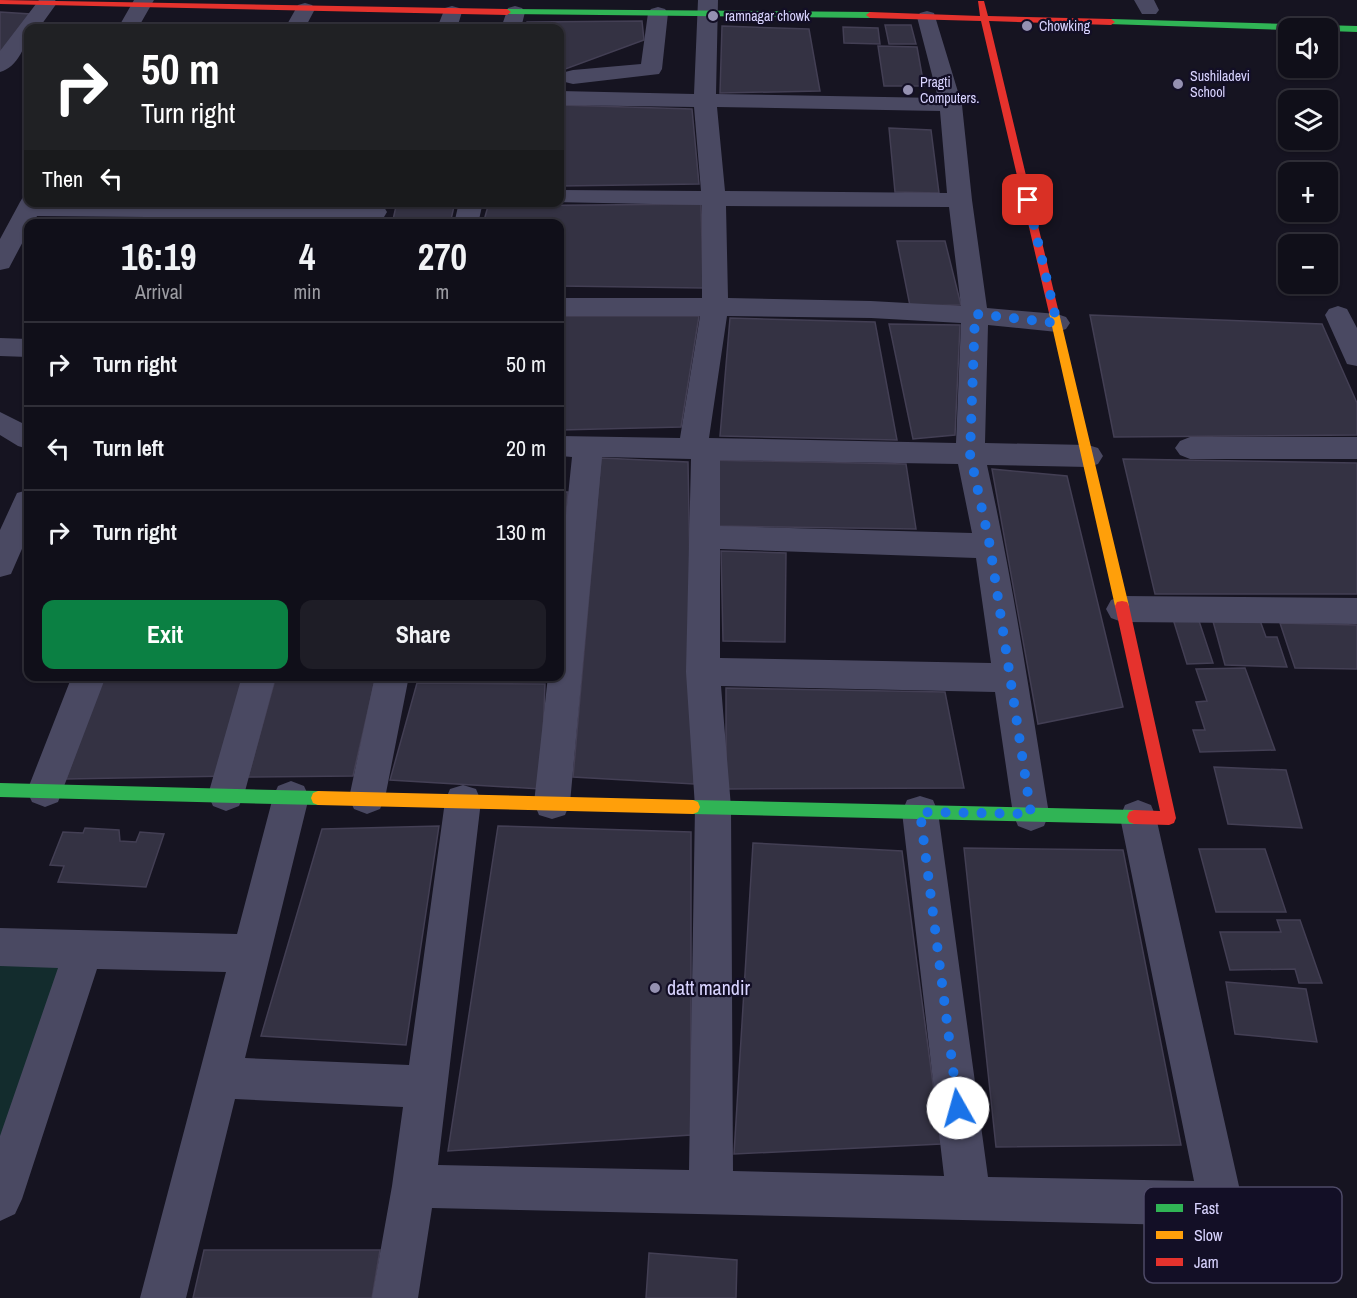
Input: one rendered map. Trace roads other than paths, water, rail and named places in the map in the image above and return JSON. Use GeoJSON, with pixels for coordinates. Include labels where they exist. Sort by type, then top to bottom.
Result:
{"type":"FeatureCollection","features":[{"type":"Feature","properties":{"kind":"street"},"geometry":{"type":"LineString","coordinates":[[852,1],[887,1]]}},
{"type":"Feature","properties":{"kind":"street"},"geometry":{"type":"LineString","coordinates":[[0,2],[318,6],[449,20],[513,20],[658,14],[708,7],[927,17],[1357,29]]}},
{"type":"Feature","properties":{"kind":"street"},"geometry":{"type":"LineString","coordinates":[[31,24],[47,3]]}},
{"type":"Feature","properties":{"kind":"street"},"geometry":{"type":"LineString","coordinates":[[130,24],[142,3]]}},
{"type":"Feature","properties":{"kind":"street"},"geometry":{"type":"LineString","coordinates":[[0,790],[1169,818],[1088,456],[980,3]]}},
{"type":"Feature","properties":{"kind":"street"},"geometry":{"type":"LineString","coordinates":[[1104,8],[1147,5],[1242,12]]}},
{"type":"Feature","properties":{"kind":"street"},"geometry":{"type":"LineString","coordinates":[[299,24],[318,6]]}},
{"type":"Feature","properties":{"kind":"street"},"geometry":{"type":"LineString","coordinates":[[708,7],[705,100],[714,197],[715,307],[700,448],[705,537],[703,672],[713,807],[711,1191]]}},
{"type":"Feature","properties":{"kind":"street"},"geometry":{"type":"LineString","coordinates":[[573,77],[651,69],[658,14]]}},
{"type":"Feature","properties":{"kind":"street"},"geometry":{"type":"LineString","coordinates":[[927,17],[951,105],[960,200],[975,314],[970,454],[990,546],[1031,814]]}},
{"type":"Feature","properties":{"kind":"street"},"geometry":{"type":"LineString","coordinates":[[0,66],[24,34]]}},
{"type":"Feature","properties":{"kind":"street"},"geometry":{"type":"LineString","coordinates":[[564,98],[951,105]]}},
{"type":"Feature","properties":{"kind":"street"},"geometry":{"type":"LineString","coordinates":[[564,197],[960,200]]}},
{"type":"Feature","properties":{"kind":"street"},"geometry":{"type":"LineString","coordinates":[[0,262],[29,207]]}},
{"type":"Feature","properties":{"kind":"street"},"geometry":{"type":"LineString","coordinates":[[82,207],[211,212],[375,213]]}},
{"type":"Feature","properties":{"kind":"street"},"geometry":{"type":"LineString","coordinates":[[564,307],[715,307],[975,314],[1057,323]]}},
{"type":"Feature","properties":{"kind":"street"},"geometry":{"type":"LineString","coordinates":[[1338,315],[1357,357]]}},
{"type":"Feature","properties":{"kind":"street"},"geometry":{"type":"LineString","coordinates":[[0,347],[24,348]]}},
{"type":"Feature","properties":{"kind":"street"},"geometry":{"type":"LineString","coordinates":[[0,422],[24,437]]}},
{"type":"Feature","properties":{"kind":"street"},"geometry":{"type":"LineString","coordinates":[[564,634],[574,447],[1088,456]]}},
{"type":"Feature","properties":{"kind":"street"},"geometry":{"type":"LineString","coordinates":[[1190,448],[1357,448]]}},
{"type":"Feature","properties":{"kind":"street"},"geometry":{"type":"LineString","coordinates":[[0,565],[24,510]]}},
{"type":"Feature","properties":{"kind":"street"},"geometry":{"type":"LineString","coordinates":[[705,537],[990,546]]}},
{"type":"Feature","properties":{"kind":"street"},"geometry":{"type":"LineString","coordinates":[[1122,609],[1357,611]]}},
{"type":"Feature","properties":{"kind":"street"},"geometry":{"type":"LineString","coordinates":[[703,672],[1011,678]]}},
{"type":"Feature","properties":{"kind":"street"},"geometry":{"type":"LineString","coordinates":[[45,791],[87,681]]}},
{"type":"Feature","properties":{"kind":"street"},"geometry":{"type":"LineString","coordinates":[[226,795],[258,681]]}},
{"type":"Feature","properties":{"kind":"street"},"geometry":{"type":"LineString","coordinates":[[367,798],[391,681]]}},
{"type":"Feature","properties":{"kind":"street"},"geometry":{"type":"LineString","coordinates":[[552,803],[561,681]]}},
{"type":"Feature","properties":{"kind":"street"},"geometry":{"type":"LineString","coordinates":[[163,1298],[291,797]]}},
{"type":"Feature","properties":{"kind":"street"},"geometry":{"type":"LineString","coordinates":[[395,1298],[414,1186],[463,801]]}},
{"type":"Feature","properties":{"kind":"street"},"geometry":{"type":"LineString","coordinates":[[920,812],[969,1199]]}},
{"type":"Feature","properties":{"kind":"street"},"geometry":{"type":"LineString","coordinates":[[1138,817],[1217,1187]]}},
{"type":"Feature","properties":{"kind":"street"},"geometry":{"type":"LineString","coordinates":[[0,947],[251,954]]}},
{"type":"Feature","properties":{"kind":"street"},"geometry":{"type":"LineString","coordinates":[[0,1199],[84,950]]}},
{"type":"Feature","properties":{"kind":"street"},"geometry":{"type":"LineString","coordinates":[[219,1078],[427,1087]]}},
{"type":"Feature","properties":{"kind":"street"},"geometry":{"type":"LineString","coordinates":[[414,1186],[1144,1202]]}},
{"type":"Feature","properties":{"kind":"place","name":"ramnagar chowk"},"geometry":{"type":"Point","coordinates":[713,16]}},
{"type":"Feature","properties":{"kind":"place","name":"Chowking"},"geometry":{"type":"Point","coordinates":[1027,26]}},
{"type":"Feature","properties":{"kind":"place","name":"Sushiladevi School"},"geometry":{"type":"Point","coordinates":[1178,84]}},
{"type":"Feature","properties":{"kind":"place","name":"Pragti Computers."},"geometry":{"type":"Point","coordinates":[908,90]}},
{"type":"Feature","properties":{"kind":"place","name":"datt mandir"},"geometry":{"type":"Point","coordinates":[655,988]}}]}
